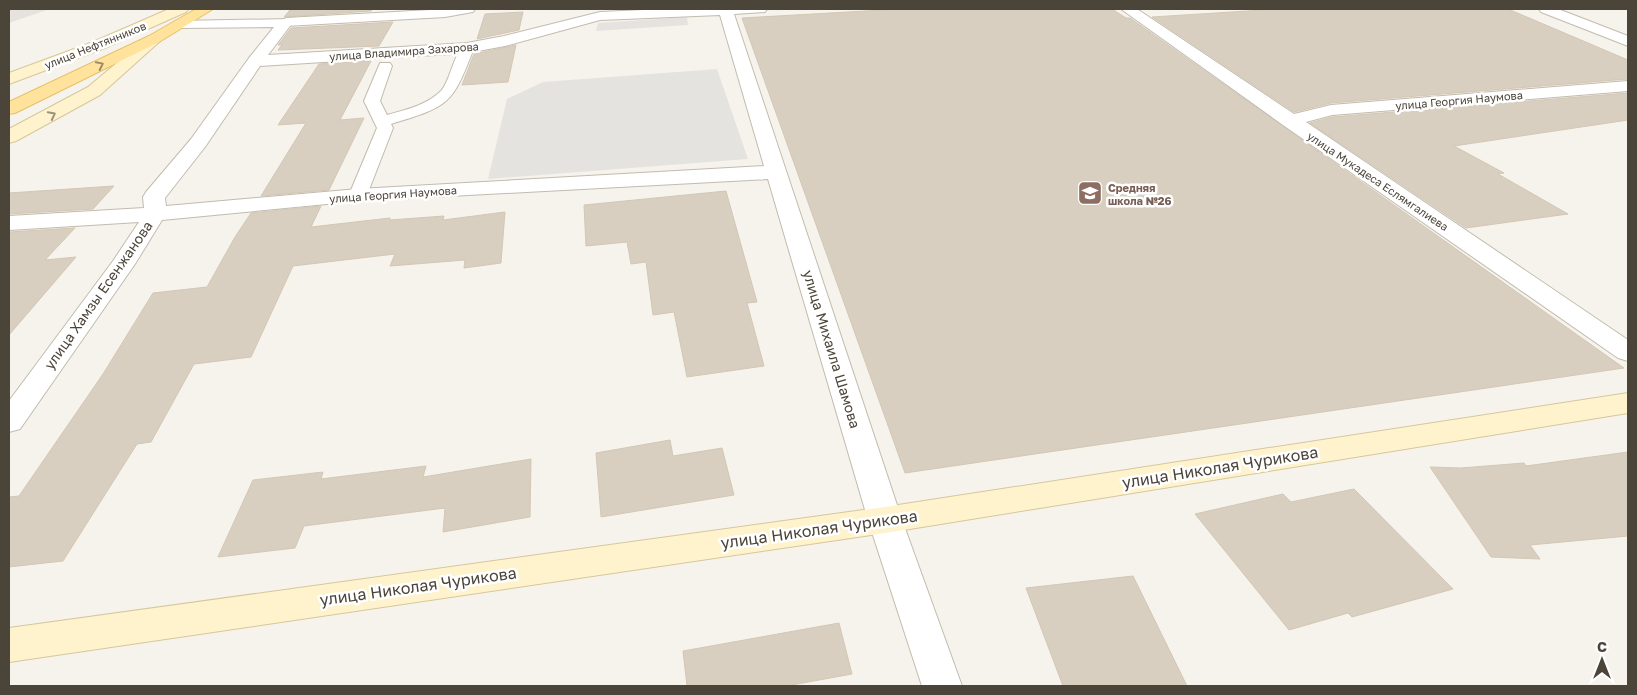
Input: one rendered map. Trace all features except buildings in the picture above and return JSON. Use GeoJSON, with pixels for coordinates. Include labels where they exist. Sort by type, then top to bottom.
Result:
{"type":"FeatureCollection","features":[{"type":"Feature","properties":{"kind":"main road"},"geometry":{"type":"LineString","coordinates":[[9,94],[181,14],[206,9]]}},
{"type":"Feature","properties":{"kind":"main road"},"geometry":{"type":"LineString","coordinates":[[9,109],[154,39],[181,14]]}},
{"type":"Feature","properties":{"kind":"street","name":"улица Владимира Захарова"},"geometry":{"type":"LineString","coordinates":[[255,61],[467,48],[505,41],[600,16],[760,9]]}},
{"type":"Feature","properties":{"kind":"street","name":"улица Мукадеса Еслямгалиева"},"geometry":{"type":"LineString","coordinates":[[1128,9],[1628,352]]}},
{"type":"Feature","properties":{"kind":"street"},"geometry":{"type":"LineString","coordinates":[[1546,9],[1628,41]]}},
{"type":"Feature","properties":{"kind":"street","name":"улица Михаила Шамова"},"geometry":{"type":"LineString","coordinates":[[726,10],[885,520],[942,686]]}},
{"type":"Feature","properties":{"kind":"street"},"geometry":{"type":"LineString","coordinates":[[181,14],[203,26],[286,22]]}},
{"type":"Feature","properties":{"kind":"street","name":"улица Нефтянников"},"geometry":{"type":"LineString","coordinates":[[9,79],[181,14]]}},
{"type":"Feature","properties":{"kind":"street","name":"улица Хамзы Есенжанова"},"geometry":{"type":"LineString","coordinates":[[9,422],[123,264],[155,214],[154,197],[198,143],[255,61],[286,22]]}},
{"type":"Feature","properties":{"kind":"street","name":"улица Нефтянников"},"geometry":{"type":"LineString","coordinates":[[9,137],[94,91],[154,39]]}},
{"type":"Feature","properties":{"kind":"street","name":"улица Георгия Наумова"},"geometry":{"type":"LineString","coordinates":[[1290,121],[1332,110],[1628,86]]}},
{"type":"Feature","properties":{"kind":"street","name":"улица Георгия Наумова"},"geometry":{"type":"LineString","coordinates":[[9,223],[155,214],[358,195],[777,172]]}},
{"type":"Feature","properties":{"kind":"street","name":"улица Николая Чурикова"},"geometry":{"type":"LineString","coordinates":[[9,645],[885,520],[1628,402]]}},
{"type":"Feature","properties":{"kind":"lane"},"geometry":{"type":"LineString","coordinates":[[286,22],[468,9]]}},
{"type":"Feature","properties":{"kind":"lane"},"geometry":{"type":"LineString","coordinates":[[382,122],[422,109],[446,94],[455,78],[467,48]]}},
{"type":"Feature","properties":{"kind":"lane"},"geometry":{"type":"LineString","coordinates":[[358,195],[386,128],[372,101],[385,66]]}},
{"type":"Feature","properties":{"kind":"shaded area"},"geometry":{"type":"Polygon","coordinates":[[[9,9],[50,9],[9,23],[9,9]]]}},
{"type":"Feature","properties":{"kind":"shaded area"},"geometry":{"type":"Polygon","coordinates":[[[687,17],[688,25],[596,31],[598,23],[687,17]]]}},
{"type":"Feature","properties":{"kind":"shaded area"},"geometry":{"type":"Polygon","coordinates":[[[717,69],[748,159],[488,179],[507,99],[543,82],[717,69]]]}},
{"type":"Feature","properties":{"kind":"place","name":"Средняя школа №26"},"geometry":{"type":"Point","coordinates":[1090,193]}}]}
